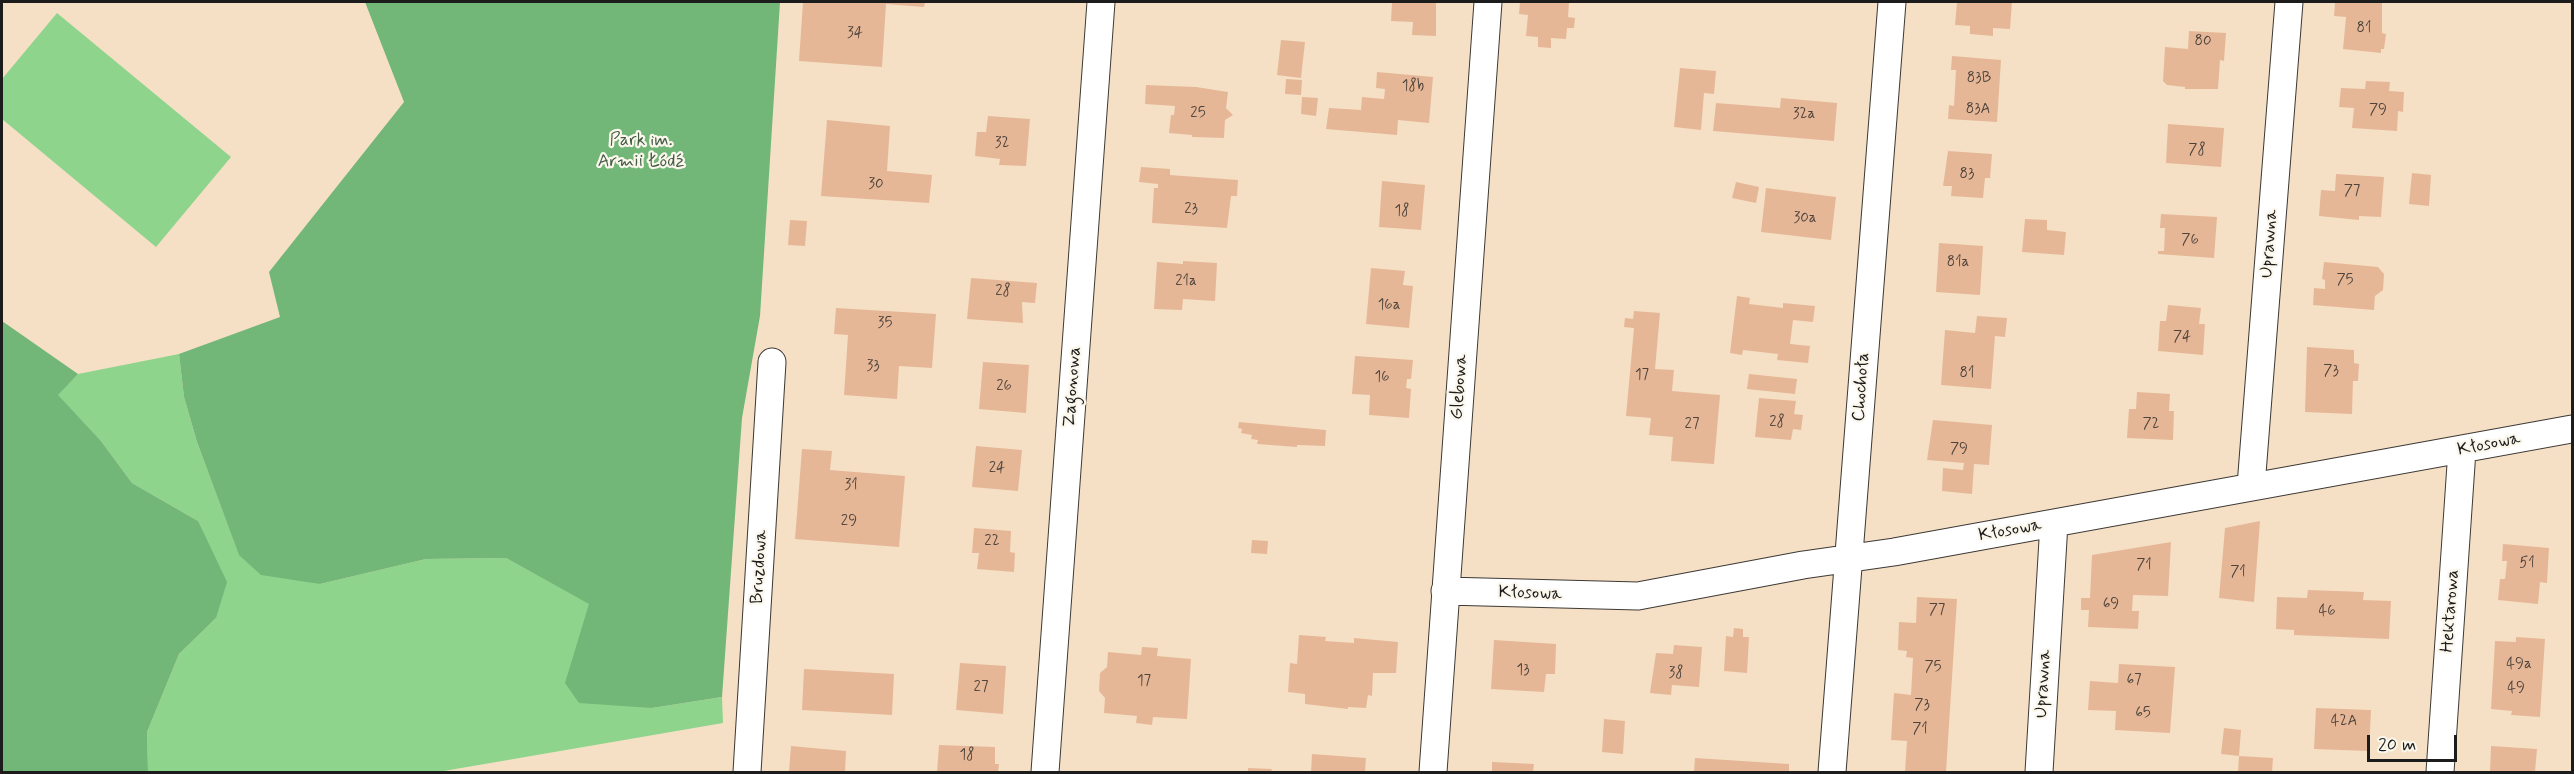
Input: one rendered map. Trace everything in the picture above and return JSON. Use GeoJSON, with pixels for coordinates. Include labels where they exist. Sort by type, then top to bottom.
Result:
{"type":"FeatureCollection","features":[{"type":"Feature","properties":{"kind":"street","name":"Zagonowa"},"geometry":{"type":"LineString","coordinates":[[1045,772],[1101,2]]}},
{"type":"Feature","properties":{"kind":"street","name":"Glebowa"},"geometry":{"type":"LineString","coordinates":[[1432,772],[1488,2]]}},
{"type":"Feature","properties":{"kind":"street","name":"Chochoła"},"geometry":{"type":"LineString","coordinates":[[1832,772],[1892,2]]}},
{"type":"Feature","properties":{"kind":"street","name":"Uprawna"},"geometry":{"type":"LineString","coordinates":[[2251,486],[2289,2]]}},
{"type":"Feature","properties":{"kind":"street","name":"Bruzdowa"},"geometry":{"type":"LineString","coordinates":[[747,772],[772,362]]}},
{"type":"Feature","properties":{"kind":"street","name":"Kłosowa"},"geometry":{"type":"LineString","coordinates":[[1445,591],[1638,596],[2572,429]]}},
{"type":"Feature","properties":{"kind":"street","name":"Hektarowa"},"geometry":{"type":"LineString","coordinates":[[2440,772],[2462,450]]}},
{"type":"Feature","properties":{"kind":"street","name":"Uprawna"},"geometry":{"type":"LineString","coordinates":[[2039,772],[2054,523]]}},
{"type":"Feature","properties":{"kind":"green space","name":"Park im. Armii Łódź"},"geometry":{"type":"Polygon","coordinates":[[[365,2],[780,2],[760,316],[742,418],[722,697],[652,708],[579,703],[565,683],[589,604],[506,558],[426,559],[320,584],[261,575],[239,555],[197,442],[184,397],[179,354],[280,317],[269,272],[404,102],[365,2]]]}},
{"type":"Feature","properties":{"kind":"green space"},"geometry":{"type":"Polygon","coordinates":[[[57,13],[231,157],[156,247],[2,119],[2,79],[57,13]]]}},
{"type":"Feature","properties":{"kind":"green space"},"geometry":{"type":"Polygon","coordinates":[[[2,321],[78,374],[58,395],[101,441],[132,483],[198,521],[227,582],[216,618],[179,654],[147,732],[148,772],[2,772],[2,321]]]}},
{"type":"Feature","properties":{"kind":"green space"},"geometry":{"type":"Polygon","coordinates":[[[179,354],[184,397],[197,442],[239,554],[320,584],[426,559],[506,558],[590,604],[566,683],[652,708],[722,697],[723,723],[438,772],[148,772],[147,732],[179,654],[216,618],[198,521],[132,483],[101,441],[57,395],[78,374],[179,354]]]}},
{"type":"Feature","properties":{"kind":"building"},"geometry":{"type":"Polygon","coordinates":[[[803,2],[925,2],[924,7],[886,4],[882,67],[799,61],[803,2]]]}},
{"type":"Feature","properties":{"kind":"building"},"geometry":{"type":"Polygon","coordinates":[[[1392,2],[1436,2],[1436,36],[1412,35],[1413,22],[1391,21],[1392,2]]]}},
{"type":"Feature","properties":{"kind":"building"},"geometry":{"type":"Polygon","coordinates":[[[1520,2],[1569,2],[1568,17],[1575,18],[1574,28],[1567,28],[1566,39],[1551,38],[1551,48],[1538,47],[1538,37],[1526,36],[1528,15],[1519,14],[1520,2]]]}},
{"type":"Feature","properties":{"kind":"building"},"geometry":{"type":"Polygon","coordinates":[[[1957,2],[2012,2],[2010,29],[1993,28],[1993,36],[1970,34],[1970,26],[1955,25],[1957,2]]]}},
{"type":"Feature","properties":{"kind":"building"},"geometry":{"type":"Polygon","coordinates":[[[2335,2],[2382,2],[2382,33],[2386,34],[2384,49],[2381,49],[2381,53],[2343,49],[2346,17],[2334,16],[2335,2]]]}},
{"type":"Feature","properties":{"kind":"building"},"geometry":{"type":"Polygon","coordinates":[[[2189,31],[2226,33],[2224,61],[2220,60],[2218,89],[2185,89],[2185,87],[2167,85],[2163,81],[2165,47],[2188,49],[2189,31]]]}},
{"type":"Feature","properties":{"kind":"building"},"geometry":{"type":"Polygon","coordinates":[[[1281,40],[1305,42],[1301,78],[1277,75],[1281,40]]]}},
{"type":"Feature","properties":{"kind":"building"},"geometry":{"type":"Polygon","coordinates":[[[1952,56],[2001,60],[1997,122],[1948,119],[1949,105],[1954,106],[1956,70],[1951,70],[1952,56]]]}},
{"type":"Feature","properties":{"kind":"building"},"geometry":{"type":"Polygon","coordinates":[[[1680,68],[1716,71],[1714,94],[1704,93],[1701,130],[1674,127],[1680,68]]]}},
{"type":"Feature","properties":{"kind":"building"},"geometry":{"type":"Polygon","coordinates":[[[1377,72],[1433,77],[1429,123],[1398,120],[1397,135],[1326,129],[1329,108],[1361,110],[1362,97],[1384,99],[1385,89],[1376,88],[1377,72]]]}},
{"type":"Feature","properties":{"kind":"building"},"geometry":{"type":"Polygon","coordinates":[[[1286,79],[1302,80],[1301,95],[1285,94],[1286,79]]]}},
{"type":"Feature","properties":{"kind":"building"},"geometry":{"type":"Polygon","coordinates":[[[2366,81],[2390,82],[2389,91],[2404,92],[2403,112],[2398,111],[2397,131],[2352,128],[2354,108],[2339,107],[2341,88],[2365,89],[2366,81]]]}},
{"type":"Feature","properties":{"kind":"building"},"geometry":{"type":"Polygon","coordinates":[[[1146,85],[1196,87],[1228,92],[1226,108],[1233,115],[1225,120],[1224,138],[1192,137],[1192,135],[1169,133],[1171,115],[1174,115],[1175,106],[1145,104],[1146,85]]]}},
{"type":"Feature","properties":{"kind":"building"},"geometry":{"type":"Polygon","coordinates":[[[1302,97],[1318,98],[1316,116],[1301,114],[1302,97]]]}},
{"type":"Feature","properties":{"kind":"building"},"geometry":{"type":"Polygon","coordinates":[[[1781,98],[1837,103],[1834,141],[1713,131],[1716,103],[1780,108],[1781,98]]]}},
{"type":"Feature","properties":{"kind":"building"},"geometry":{"type":"Polygon","coordinates":[[[988,116],[1030,119],[1026,166],[999,165],[1000,159],[975,156],[977,132],[986,132],[988,116]]]}},
{"type":"Feature","properties":{"kind":"building"},"geometry":{"type":"Polygon","coordinates":[[[827,120],[890,126],[887,171],[932,175],[929,203],[821,196],[827,120]]]}},
{"type":"Feature","properties":{"kind":"building"},"geometry":{"type":"Polygon","coordinates":[[[2168,124],[2224,128],[2221,167],[2166,163],[2168,124]]]}},
{"type":"Feature","properties":{"kind":"building"},"geometry":{"type":"Polygon","coordinates":[[[1948,151],[1992,154],[1990,178],[1985,178],[1983,198],[1951,196],[1952,186],[1943,186],[1948,151]]]}},
{"type":"Feature","properties":{"kind":"building"},"geometry":{"type":"Polygon","coordinates":[[[1141,167],[1170,169],[1170,175],[1238,180],[1237,196],[1231,196],[1227,228],[1152,223],[1154,188],[1158,188],[1158,184],[1139,182],[1141,167]]]}},
{"type":"Feature","properties":{"kind":"building"},"geometry":{"type":"Polygon","coordinates":[[[2412,173],[2431,175],[2429,206],[2409,204],[2412,173]]]}},
{"type":"Feature","properties":{"kind":"building"},"geometry":{"type":"Polygon","coordinates":[[[2336,174],[2384,177],[2381,217],[2359,216],[2359,220],[2319,216],[2321,190],[2335,191],[2336,174]]]}},
{"type":"Feature","properties":{"kind":"building"},"geometry":{"type":"Polygon","coordinates":[[[1382,181],[1425,185],[1421,230],[1379,227],[1382,181]]]}},
{"type":"Feature","properties":{"kind":"building"},"geometry":{"type":"Polygon","coordinates":[[[1736,182],[1759,187],[1756,203],[1732,198],[1736,182]]]}},
{"type":"Feature","properties":{"kind":"building"},"geometry":{"type":"Polygon","coordinates":[[[1766,188],[1836,197],[1831,240],[1761,232],[1766,188]]]}},
{"type":"Feature","properties":{"kind":"building"},"geometry":{"type":"Polygon","coordinates":[[[2161,214],[2217,217],[2214,258],[2158,254],[2158,251],[2164,251],[2165,228],[2160,228],[2161,214]]]}},
{"type":"Feature","properties":{"kind":"building"},"geometry":{"type":"Polygon","coordinates":[[[2025,219],[2047,220],[2047,230],[2066,232],[2064,255],[2022,252],[2025,219]]]}},
{"type":"Feature","properties":{"kind":"building"},"geometry":{"type":"Polygon","coordinates":[[[790,220],[807,221],[805,246],[788,245],[790,220]]]}},
{"type":"Feature","properties":{"kind":"building"},"geometry":{"type":"Polygon","coordinates":[[[1939,243],[1983,246],[1980,295],[1936,292],[1939,243]]]}},
{"type":"Feature","properties":{"kind":"building"},"geometry":{"type":"Polygon","coordinates":[[[1183,261],[1217,263],[1215,301],[1183,299],[1182,310],[1154,309],[1157,262],[1183,264],[1183,261]]]}},
{"type":"Feature","properties":{"kind":"building"},"geometry":{"type":"Polygon","coordinates":[[[2324,262],[2378,267],[2384,274],[2383,290],[2375,296],[2374,310],[2313,305],[2314,288],[2325,289],[2325,280],[2322,279],[2324,262]]]}},
{"type":"Feature","properties":{"kind":"building"},"geometry":{"type":"Polygon","coordinates":[[[1371,268],[1405,271],[1403,285],[1413,286],[1409,328],[1366,324],[1371,268]]]}},
{"type":"Feature","properties":{"kind":"building"},"geometry":{"type":"Polygon","coordinates":[[[971,278],[1037,283],[1035,303],[1022,302],[1023,323],[967,319],[971,278]]]}},
{"type":"Feature","properties":{"kind":"building"},"geometry":{"type":"Polygon","coordinates":[[[1737,296],[1750,298],[1749,304],[1783,308],[1783,303],[1815,306],[1813,322],[1793,320],[1790,344],[1810,346],[1808,363],[1777,360],[1778,354],[1743,350],[1742,355],[1730,353],[1737,296]]]}},
{"type":"Feature","properties":{"kind":"building"},"geometry":{"type":"Polygon","coordinates":[[[2168,305],[2201,308],[2199,324],[2205,324],[2203,355],[2158,351],[2160,321],[2166,321],[2168,305]]]}},
{"type":"Feature","properties":{"kind":"building"},"geometry":{"type":"Polygon","coordinates":[[[836,308],[936,314],[932,368],[899,366],[897,399],[844,395],[848,335],[834,334],[836,308]]]}},
{"type":"Feature","properties":{"kind":"building"},"geometry":{"type":"Polygon","coordinates":[[[1634,311],[1660,313],[1655,369],[1674,370],[1672,391],[1720,395],[1714,464],[1671,461],[1673,437],[1649,435],[1651,418],[1626,416],[1634,328],[1624,327],[1625,318],[1633,319],[1634,311]]]}},
{"type":"Feature","properties":{"kind":"building"},"geometry":{"type":"Polygon","coordinates":[[[1977,316],[2007,318],[2005,337],[1995,336],[1991,389],[1941,385],[1945,330],[1975,333],[1977,316]]]}},
{"type":"Feature","properties":{"kind":"building"},"geometry":{"type":"Polygon","coordinates":[[[2307,347],[2354,350],[2354,363],[2359,364],[2358,381],[2353,381],[2352,414],[2305,412],[2307,347]]]}},
{"type":"Feature","properties":{"kind":"building"},"geometry":{"type":"Polygon","coordinates":[[[1355,356],[1413,360],[1411,379],[1407,379],[1406,388],[1411,389],[1409,418],[1369,415],[1370,395],[1352,394],[1355,356]]]}},
{"type":"Feature","properties":{"kind":"building"},"geometry":{"type":"Polygon","coordinates":[[[983,362],[1029,365],[1026,413],[979,409],[983,362]]]}},
{"type":"Feature","properties":{"kind":"building"},"geometry":{"type":"Polygon","coordinates":[[[1749,374],[1797,379],[1795,394],[1747,389],[1749,374]]]}},
{"type":"Feature","properties":{"kind":"building"},"geometry":{"type":"Polygon","coordinates":[[[2137,392],[2170,394],[2169,411],[2174,411],[2173,440],[2127,438],[2129,409],[2136,409],[2137,392]]]}},
{"type":"Feature","properties":{"kind":"building"},"geometry":{"type":"Polygon","coordinates":[[[1759,398],[1796,401],[1794,414],[1803,415],[1801,430],[1793,429],[1791,440],[1755,437],[1759,398]]]}},
{"type":"Feature","properties":{"kind":"building"},"geometry":{"type":"Polygon","coordinates":[[[1933,420],[1992,425],[1989,465],[1974,464],[1972,494],[1942,491],[1943,468],[1963,470],[1964,463],[1927,460],[1933,420]]]}},
{"type":"Feature","properties":{"kind":"building"},"geometry":{"type":"Polygon","coordinates":[[[1239,422],[1326,430],[1325,446],[1297,445],[1297,447],[1257,444],[1258,440],[1251,439],[1252,435],[1241,433],[1242,429],[1238,428],[1239,422]]]}},
{"type":"Feature","properties":{"kind":"building"},"geometry":{"type":"Polygon","coordinates":[[[976,446],[1022,450],[1018,491],[972,487],[976,446]]]}},
{"type":"Feature","properties":{"kind":"building"},"geometry":{"type":"Polygon","coordinates":[[[802,449],[832,451],[830,470],[905,476],[899,547],[795,539],[802,449]]]}},
{"type":"Feature","properties":{"kind":"building"},"geometry":{"type":"Polygon","coordinates":[[[2260,521],[2254,602],[2219,598],[2225,528],[2260,521]]]}},
{"type":"Feature","properties":{"kind":"building"},"geometry":{"type":"Polygon","coordinates":[[[974,528],[1011,531],[1010,552],[1015,553],[1014,572],[977,569],[979,553],[972,553],[974,528]]]}},
{"type":"Feature","properties":{"kind":"building"},"geometry":{"type":"Polygon","coordinates":[[[1252,540],[1268,541],[1267,554],[1251,553],[1252,540]]]}},
{"type":"Feature","properties":{"kind":"building"},"geometry":{"type":"Polygon","coordinates":[[[2171,542],[2168,596],[2133,595],[2132,611],[2139,611],[2138,629],[2088,627],[2089,610],[2081,610],[2081,598],[2090,598],[2092,555],[2171,542]]]}},
{"type":"Feature","properties":{"kind":"building"},"geometry":{"type":"Polygon","coordinates":[[[2503,544],[2549,548],[2547,583],[2540,582],[2538,604],[2498,600],[2500,579],[2505,579],[2507,561],[2502,561],[2503,544]]]}},
{"type":"Feature","properties":{"kind":"building"},"geometry":{"type":"Polygon","coordinates":[[[2308,590],[2364,592],[2363,600],[2391,601],[2389,639],[2294,635],[2294,630],[2276,629],[2277,597],[2307,598],[2308,590]]]}},
{"type":"Feature","properties":{"kind":"building"},"geometry":{"type":"Polygon","coordinates":[[[1917,597],[1957,599],[1946,772],[1905,772],[1907,741],[1891,740],[1894,693],[1911,695],[1913,658],[1906,657],[1907,651],[1898,650],[1899,622],[1916,623],[1917,597]]]}},
{"type":"Feature","properties":{"kind":"building"},"geometry":{"type":"Polygon","coordinates":[[[1734,628],[1743,629],[1743,637],[1749,637],[1747,673],[1724,671],[1726,636],[1733,637],[1734,628]]]}},
{"type":"Feature","properties":{"kind":"building"},"geometry":{"type":"Polygon","coordinates":[[[1299,635],[1326,637],[1325,641],[1354,643],[1354,638],[1398,642],[1396,673],[1373,673],[1372,696],[1368,695],[1366,708],[1348,707],[1348,709],[1305,704],[1305,694],[1288,692],[1290,663],[1297,664],[1299,635]]]}},
{"type":"Feature","properties":{"kind":"building"},"geometry":{"type":"Polygon","coordinates":[[[2516,637],[2545,639],[2540,717],[2511,715],[2512,711],[2491,709],[2495,641],[2516,642],[2516,637]]]}},
{"type":"Feature","properties":{"kind":"building"},"geometry":{"type":"Polygon","coordinates":[[[1494,640],[1556,644],[1555,674],[1546,674],[1544,692],[1491,689],[1494,640]]]}},
{"type":"Feature","properties":{"kind":"building"},"geometry":{"type":"Polygon","coordinates":[[[1674,645],[1702,647],[1699,687],[1672,685],[1671,695],[1650,693],[1656,653],[1673,654],[1674,645]]]}},
{"type":"Feature","properties":{"kind":"building"},"geometry":{"type":"Polygon","coordinates":[[[1142,647],[1158,648],[1157,656],[1191,659],[1187,719],[1153,717],[1152,725],[1136,723],[1137,716],[1104,713],[1105,698],[1099,691],[1100,673],[1107,667],[1108,652],[1141,655],[1142,647]]]}},
{"type":"Feature","properties":{"kind":"building"},"geometry":{"type":"Polygon","coordinates":[[[960,663],[1006,666],[1003,714],[956,710],[960,663]]]}},
{"type":"Feature","properties":{"kind":"building"},"geometry":{"type":"Polygon","coordinates":[[[2119,664],[2175,667],[2170,733],[2115,730],[2116,711],[2088,710],[2090,681],[2118,683],[2119,664]]]}},
{"type":"Feature","properties":{"kind":"building"},"geometry":{"type":"Polygon","coordinates":[[[804,669],[894,674],[892,715],[802,710],[804,669]]]}},
{"type":"Feature","properties":{"kind":"building"},"geometry":{"type":"Polygon","coordinates":[[[2316,708],[2371,710],[2369,751],[2314,749],[2316,708]]]}},
{"type":"Feature","properties":{"kind":"building"},"geometry":{"type":"Polygon","coordinates":[[[1604,719],[1625,721],[1623,754],[1602,752],[1604,719]]]}},
{"type":"Feature","properties":{"kind":"building"},"geometry":{"type":"Polygon","coordinates":[[[2224,728],[2241,730],[2239,756],[2221,754],[2224,728]]]}},
{"type":"Feature","properties":{"kind":"building"},"geometry":{"type":"Polygon","coordinates":[[[939,745],[995,747],[995,764],[999,764],[998,772],[937,772],[939,745]]]}},
{"type":"Feature","properties":{"kind":"building"},"geometry":{"type":"Polygon","coordinates":[[[791,746],[846,751],[845,772],[789,772],[791,746]]]}},
{"type":"Feature","properties":{"kind":"building"},"geometry":{"type":"Polygon","coordinates":[[[2491,746],[2537,749],[2535,772],[2490,772],[2491,746]]]}},
{"type":"Feature","properties":{"kind":"building"},"geometry":{"type":"Polygon","coordinates":[[[1312,754],[1366,758],[1365,772],[1311,772],[1312,754]]]}},
{"type":"Feature","properties":{"kind":"building"},"geometry":{"type":"Polygon","coordinates":[[[2239,756],[2273,758],[2272,772],[2238,772],[2239,756]]]}},
{"type":"Feature","properties":{"kind":"building"},"geometry":{"type":"Polygon","coordinates":[[[1695,758],[1789,764],[1789,772],[1694,772],[1695,758]]]}},
{"type":"Feature","properties":{"kind":"building"},"geometry":{"type":"Polygon","coordinates":[[[1492,762],[1534,764],[1533,772],[1492,772],[1492,762]]]}},
{"type":"Feature","properties":{"kind":"building"},"geometry":{"type":"Polygon","coordinates":[[[1248,768],[1272,769],[1271,772],[1248,772],[1248,768]]]}}]}
